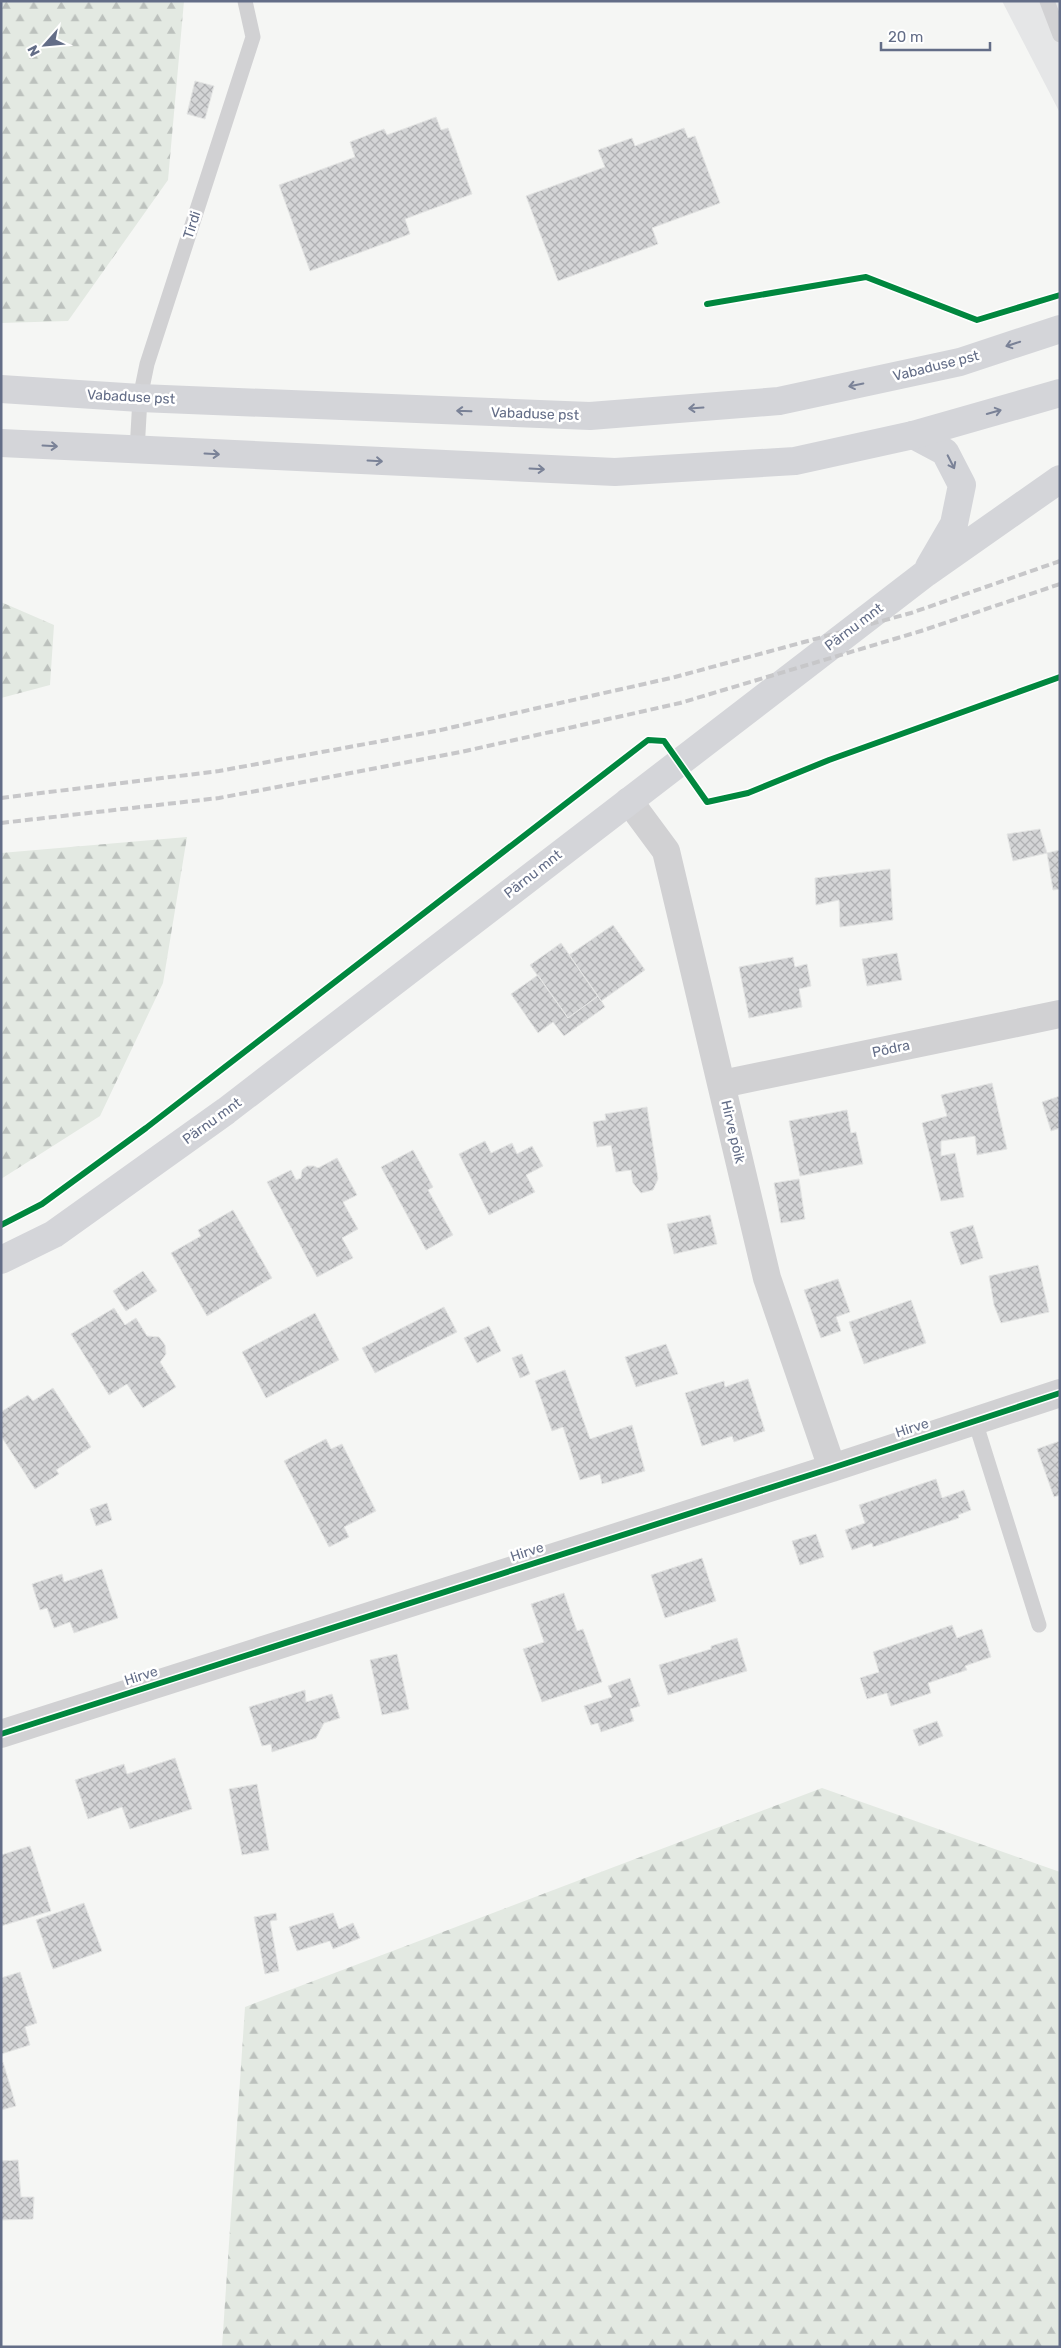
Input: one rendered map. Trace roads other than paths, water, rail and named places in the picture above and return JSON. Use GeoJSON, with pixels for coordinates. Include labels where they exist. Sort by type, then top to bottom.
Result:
{"type":"FeatureCollection","features":[{"type":"Feature","properties":{"kind":"main road","name":"Vabaduse pst"},"geometry":{"type":"LineString","coordinates":[[1,389],[140,398],[590,416],[779,401],[960,362],[1060,329]]}},
{"type":"Feature","properties":{"kind":"main road"},"geometry":{"type":"LineString","coordinates":[[1,443],[137,451],[615,472],[795,461],[913,435],[1060,393]]}},
{"type":"Feature","properties":{"kind":"main road"},"geometry":{"type":"LineString","coordinates":[[913,435],[945,452],[962,485],[954,524],[926,573]]}},
{"type":"Feature","properties":{"kind":"main road","name":"Pärnu mnt"},"geometry":{"type":"LineString","coordinates":[[1,1260],[54,1234],[226,1111],[926,573],[1060,479]]}},
{"type":"Feature","properties":{"kind":"street","name":"Hirve põik"},"geometry":{"type":"LineString","coordinates":[[629,801],[666,851],[767,1278],[832,1468]]}},
{"type":"Feature","properties":{"kind":"street","name":"Põdra"},"geometry":{"type":"LineString","coordinates":[[722,1084],[1060,1014]]}},
{"type":"Feature","properties":{"kind":"street","name":"Hirve"},"geometry":{"type":"LineString","coordinates":[[1,1734],[832,1468],[1060,1392]]}},
{"type":"Feature","properties":{"kind":"lane","name":"Tirdi"},"geometry":{"type":"LineString","coordinates":[[137,451],[140,398],[147,364],[253,37],[245,1]]}},
{"type":"Feature","properties":{"kind":"lane"},"geometry":{"type":"LineString","coordinates":[[1047,1],[1060,35]]}},
{"type":"Feature","properties":{"kind":"lane"},"geometry":{"type":"LineString","coordinates":[[975,1420],[1039,1625]]}},
{"type":"Feature","properties":{"kind":"railway"},"geometry":{"type":"LineString","coordinates":[[1,798],[219,771],[436,731],[675,677],[911,613],[1060,561]]}},
{"type":"Feature","properties":{"kind":"railway"},"geometry":{"type":"LineString","coordinates":[[1,823],[219,798],[461,752],[680,703],[921,631],[1060,584]]}}]}
